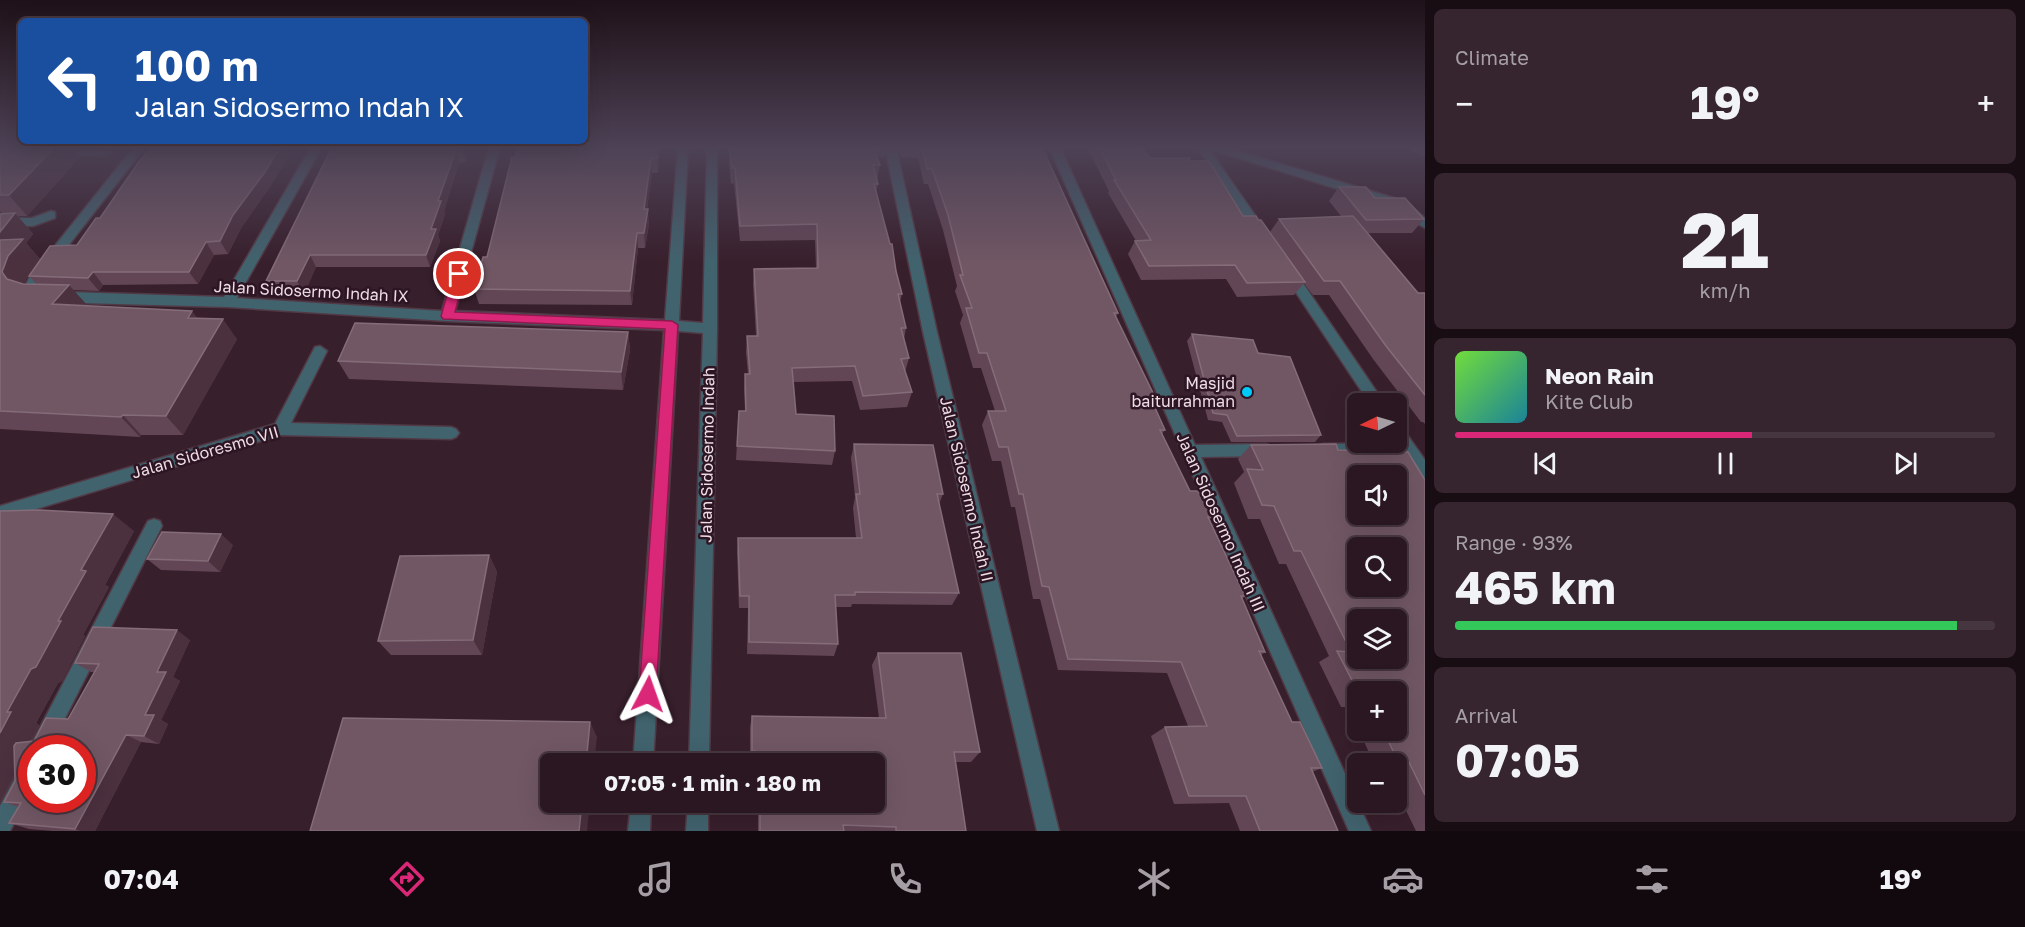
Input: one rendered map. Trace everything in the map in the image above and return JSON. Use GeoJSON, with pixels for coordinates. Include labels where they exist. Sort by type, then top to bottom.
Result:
{"type":"FeatureCollection","features":[{"type":"Feature","properties":{"kind":"street","name":"Jalan Sidosermo Indah IX"},"geometry":{"type":"LineString","coordinates":[[109,186],[34,281],[30,291],[36,296],[228,302],[447,316],[710,328]]}},
{"type":"Feature","properties":{"kind":"street"},"geometry":{"type":"LineString","coordinates":[[228,302],[295,186]]}},
{"type":"Feature","properties":{"kind":"street"},"geometry":{"type":"LineString","coordinates":[[447,316],[484,186]]}},
{"type":"Feature","properties":{"kind":"street"},"geometry":{"type":"LineString","coordinates":[[644,753],[680,186]]}},
{"type":"Feature","properties":{"kind":"street","name":"Jalan Sidosermo Indah"},"geometry":{"type":"LineString","coordinates":[[699,753],[712,186]]}},
{"type":"Feature","properties":{"kind":"street","name":"Jalan Sidosermo Indah II"},"geometry":{"type":"LineString","coordinates":[[898,186],[930,333],[1048,831]]}},
{"type":"Feature","properties":{"kind":"street","name":"Jalan Sidosermo Indah III"},"geometry":{"type":"LineString","coordinates":[[1071,186],[1360,831]]}},
{"type":"Feature","properties":{"kind":"street"},"geometry":{"type":"LineString","coordinates":[[1229,186],[1270,246]]}},
{"type":"Feature","properties":{"kind":"street"},"geometry":{"type":"LineString","coordinates":[[1340,186],[1390,201],[1406,209],[1425,224]]}},
{"type":"Feature","properties":{"kind":"street"},"geometry":{"type":"LineString","coordinates":[[0,222],[33,222],[51,215]]}},
{"type":"Feature","properties":{"kind":"street"},"geometry":{"type":"LineString","coordinates":[[1284,266],[1371,393]]}},
{"type":"Feature","properties":{"kind":"street"},"geometry":{"type":"LineString","coordinates":[[280,429],[320,351]]}},
{"type":"Feature","properties":{"kind":"street","name":"Jalan Sidoresmo VII"},"geometry":{"type":"LineString","coordinates":[[0,513],[280,429],[451,433]]}},
{"type":"Feature","properties":{"kind":"street"},"geometry":{"type":"LineString","coordinates":[[1407,445],[1425,473]]}},
{"type":"Feature","properties":{"kind":"street"},"geometry":{"type":"LineString","coordinates":[[1305,450],[1410,449]]}},
{"type":"Feature","properties":{"kind":"street"},"geometry":{"type":"LineString","coordinates":[[1190,451],[1282,450]]}},
{"type":"Feature","properties":{"kind":"street"},"geometry":{"type":"LineString","coordinates":[[47,735],[154,526]]}},
{"type":"Feature","properties":{"kind":"street"},"geometry":{"type":"LineString","coordinates":[[2,821],[18,792]]}},
{"type":"Feature","properties":{"kind":"street"},"geometry":{"type":"LineString","coordinates":[[639,831],[640,813]]}},
{"type":"Feature","properties":{"kind":"street"},"geometry":{"type":"LineString","coordinates":[[697,831],[698,813]]}},
{"type":"Feature","properties":{"kind":"building"},"geometry":{"type":"Polygon","coordinates":[[[0,186],[18,186],[9,195],[0,195],[0,186]]]}},
{"type":"Feature","properties":{"kind":"building"},"geometry":{"type":"Polygon","coordinates":[[[122,186],[255,186],[233,215],[220,241],[206,242],[189,272],[93,272],[88,278],[29,276],[50,246],[77,245],[96,218],[100,218],[122,186]]]}},
{"type":"Feature","properties":{"kind":"building"},"geometry":{"type":"Polygon","coordinates":[[[313,186],[443,186],[438,201],[441,201],[431,229],[436,229],[426,255],[310,255],[297,281],[266,281],[313,186]]]}},
{"type":"Feature","properties":{"kind":"building"},"geometry":{"type":"Polygon","coordinates":[[[505,186],[647,186],[644,209],[648,209],[644,233],[637,233],[630,291],[474,289],[483,257],[487,257],[505,186]]]}},
{"type":"Feature","properties":{"kind":"building"},"geometry":{"type":"Polygon","coordinates":[[[737,186],[874,186],[890,244],[892,244],[902,294],[898,294],[906,328],[901,328],[909,358],[901,359],[912,392],[863,396],[855,366],[792,368],[796,414],[834,416],[835,451],[737,446],[739,411],[746,411],[745,374],[750,374],[747,336],[758,336],[754,269],[818,268],[817,224],[740,226],[737,186]]]}},
{"type":"Feature","properties":{"kind":"building"},"geometry":{"type":"Polygon","coordinates":[[[938,186],[1060,186],[1118,313],[1114,313],[1157,401],[1152,401],[1165,430],[1160,430],[1190,491],[1198,491],[1212,517],[1208,517],[1245,596],[1241,596],[1265,652],[1259,651],[1292,722],[1300,722],[1322,768],[1311,768],[1338,831],[1260,831],[1246,796],[1189,796],[1165,727],[1207,726],[1181,662],[1068,659],[1049,587],[1042,586],[1023,494],[1019,494],[1008,447],[999,447],[988,411],[1006,411],[987,353],[979,353],[966,308],[972,308],[960,275],[963,275],[948,215],[938,186]]]}},
{"type":"Feature","properties":{"kind":"building"},"geometry":{"type":"Polygon","coordinates":[[[1118,186],[1224,186],[1243,216],[1256,216],[1258,220],[1261,220],[1305,282],[1247,283],[1235,265],[1149,266],[1135,241],[1151,240],[1118,186]]]}},
{"type":"Feature","properties":{"kind":"building"},"geometry":{"type":"Polygon","coordinates":[[[1339,187],[1366,187],[1375,198],[1405,198],[1424,219],[1366,220],[1339,187]]]}},
{"type":"Feature","properties":{"kind":"building"},"geometry":{"type":"Polygon","coordinates":[[[15,213],[0,232],[0,214],[15,213]]]}},
{"type":"Feature","properties":{"kind":"building"},"geometry":{"type":"Polygon","coordinates":[[[1353,216],[1418,293],[1425,293],[1425,395],[1386,346],[1340,281],[1324,281],[1279,219],[1353,216]]]}},
{"type":"Feature","properties":{"kind":"building"},"geometry":{"type":"Polygon","coordinates":[[[23,239],[8,256],[2,272],[7,279],[23,284],[69,285],[52,304],[192,311],[188,318],[223,319],[166,416],[123,415],[121,417],[0,411],[0,240],[23,239]]]}},
{"type":"Feature","properties":{"kind":"building"},"geometry":{"type":"Polygon","coordinates":[[[355,323],[628,332],[621,372],[338,361],[355,323]]]}},
{"type":"Feature","properties":{"kind":"building","name":"Masjid baiturrahman"},"geometry":{"type":"Polygon","coordinates":[[[1192,334],[1253,340],[1258,353],[1290,357],[1321,435],[1237,436],[1227,415],[1213,413],[1192,334]]]}},
{"type":"Feature","properties":{"kind":"building"},"geometry":{"type":"Polygon","coordinates":[[[854,444],[933,445],[943,494],[937,494],[959,593],[855,592],[855,595],[835,595],[838,644],[749,642],[749,596],[740,596],[738,538],[862,538],[856,494],[860,494],[854,444]]]}},
{"type":"Feature","properties":{"kind":"building"},"geometry":{"type":"Polygon","coordinates":[[[1336,444],[1338,450],[1347,450],[1347,453],[1408,452],[1425,480],[1425,795],[1407,758],[1407,753],[1394,753],[1388,741],[1407,741],[1407,681],[1352,681],[1337,651],[1347,652],[1347,669],[1407,669],[1407,609],[1347,609],[1347,644],[1301,551],[1294,551],[1274,506],[1262,505],[1247,469],[1263,470],[1251,445],[1336,444]]]}},
{"type":"Feature","properties":{"kind":"building"},"geometry":{"type":"Polygon","coordinates":[[[39,510],[113,514],[81,570],[86,571],[58,621],[61,621],[36,667],[31,669],[7,712],[11,712],[0,733],[0,511],[39,510]]]}},
{"type":"Feature","properties":{"kind":"building"},"geometry":{"type":"Polygon","coordinates":[[[162,532],[221,534],[208,561],[147,559],[162,532]]]}},
{"type":"Feature","properties":{"kind":"building"},"geometry":{"type":"Polygon","coordinates":[[[489,555],[473,640],[378,641],[400,556],[489,555]]]}},
{"type":"Feature","properties":{"kind":"building"},"geometry":{"type":"Polygon","coordinates":[[[93,627],[177,630],[157,672],[166,672],[145,715],[154,715],[144,736],[126,735],[96,790],[96,735],[37,735],[46,718],[68,719],[99,664],[75,663],[93,627]]]}},
{"type":"Feature","properties":{"kind":"building"},"geometry":{"type":"Polygon","coordinates":[[[878,653],[961,653],[980,752],[954,752],[966,831],[896,831],[896,827],[843,825],[844,831],[760,831],[760,813],[885,813],[885,753],[760,753],[752,751],[752,716],[886,718],[878,653]]]}},
{"type":"Feature","properties":{"kind":"building"},"geometry":{"type":"Polygon","coordinates":[[[343,718],[590,722],[587,753],[540,753],[540,813],[581,813],[579,831],[310,831],[343,718]]]}},
{"type":"Feature","properties":{"kind":"building"},"geometry":{"type":"Polygon","coordinates":[[[18,743],[18,803],[4,802],[15,781],[14,746],[18,743]]]}},
{"type":"Feature","properties":{"kind":"building"},"geometry":{"type":"Polygon","coordinates":[[[18,808],[18,813],[84,813],[75,829],[9,823],[18,808]]]}},
{"type":"Feature","properties":{"kind":"place","name":"Masjid baiturrahman"},"geometry":{"type":"Point","coordinates":[1247,392]}},
{"type":"Feature","properties":{"kind":"route"},"geometry":{"type":"LineString","coordinates":[[459,274],[447,316],[672,325],[648,694]]}}]}
